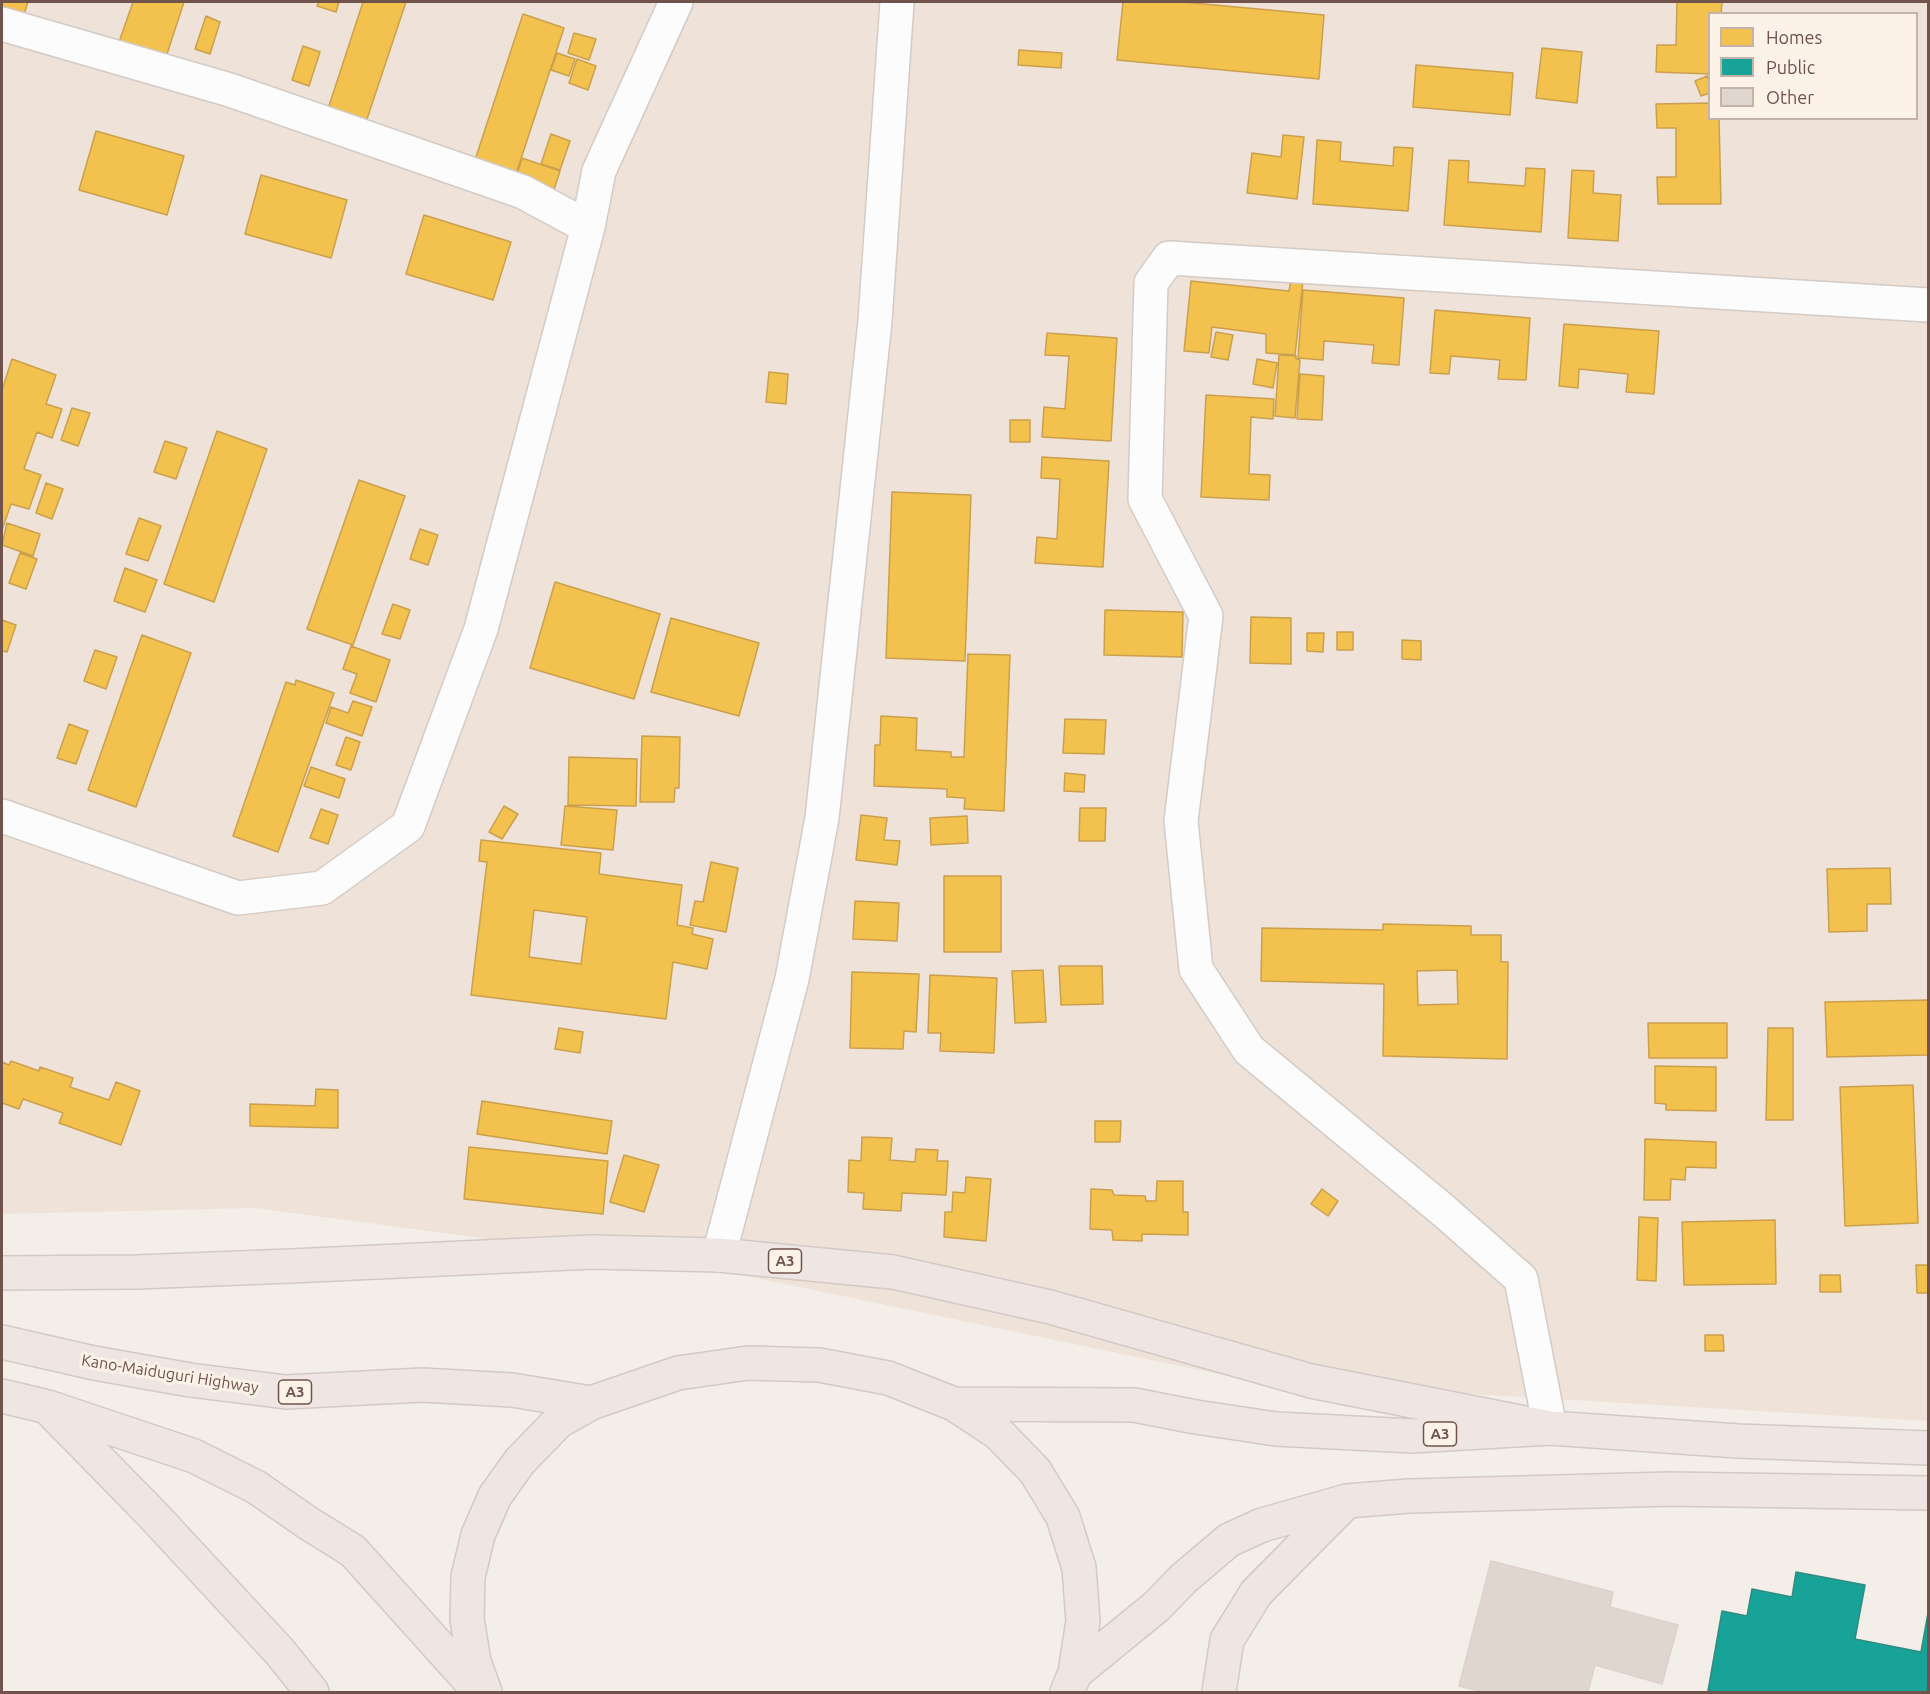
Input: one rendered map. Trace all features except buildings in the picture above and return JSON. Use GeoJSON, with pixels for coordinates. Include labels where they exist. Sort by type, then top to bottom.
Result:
{"type":"FeatureCollection","features":[{"type":"Feature","properties":{"kind":"highway","name":"A3"},"geometry":{"type":"LineString","coordinates":[[2,1273],[137,1272],[279,1267],[592,1251],[719,1255],[893,1272],[1050,1307],[1311,1381],[1550,1428],[1738,1441],[1929,1448]]}},
{"type":"Feature","properties":{"kind":"highway","name":"Kano-Maiduguri Highway"},"geometry":{"type":"LineString","coordinates":[[2,1342],[115,1367],[190,1380],[286,1392],[422,1385],[512,1390],[591,1403]]}},
{"type":"Feature","properties":{"kind":"highway","name":"A3"},"geometry":{"type":"LineString","coordinates":[[485,1692],[474,1662],[467,1619],[468,1577],[478,1535],[495,1496],[520,1461],[559,1421],[591,1403],[678,1373],[748,1363],[819,1365],[888,1378],[954,1404],[998,1433],[1035,1471],[1063,1517],[1079,1568],[1083,1621],[1071,1683]]}},
{"type":"Feature","properties":{"kind":"highway"},"geometry":{"type":"LineString","coordinates":[[2,1395],[48,1407],[194,1456],[256,1487],[353,1551],[480,1692]]}},
{"type":"Feature","properties":{"kind":"highway","name":"A3"},"geometry":{"type":"LineString","coordinates":[[954,1404],[1134,1405],[1276,1429],[1412,1436],[1550,1428]]}},
{"type":"Feature","properties":{"kind":"highway"},"geometry":{"type":"LineString","coordinates":[[48,1407],[152,1514],[280,1652],[312,1692]]}},
{"type":"Feature","properties":{"kind":"highway","name":"A3"},"geometry":{"type":"LineString","coordinates":[[1071,1683],[1229,1540],[1262,1525],[1347,1501],[1409,1496],[1670,1489],[1929,1494]]}},
{"type":"Feature","properties":{"kind":"highway"},"geometry":{"type":"LineString","coordinates":[[1219,1692],[1227,1640],[1256,1593],[1347,1501]]}},
{"type":"Feature","properties":{"kind":"street"},"geometry":{"type":"LineString","coordinates":[[2,816],[238,898],[322,888],[408,826],[481,629],[588,227],[599,171],[676,2]]}},
{"type":"Feature","properties":{"kind":"street"},"geometry":{"type":"LineString","coordinates":[[719,1255],[792,979],[822,819],[875,321],[897,2]]}},
{"type":"Feature","properties":{"kind":"street"},"geometry":{"type":"LineString","coordinates":[[2,24],[230,90],[522,192],[588,227]]}},
{"type":"Feature","properties":{"kind":"street"},"geometry":{"type":"LineString","coordinates":[[1550,1428],[1521,1279],[1444,1211],[1249,1050],[1196,969],[1181,821],[1206,616],[1145,499],[1151,283],[1169,258],[1929,305]]}},
{"type":"Feature","properties":{"kind":"shaded area"},"geometry":{"type":"Polygon","coordinates":[[[2,2],[1928,2],[1928,1421],[1252,1381],[708,1268],[255,1208],[2,1214],[2,2]]]}}]}
